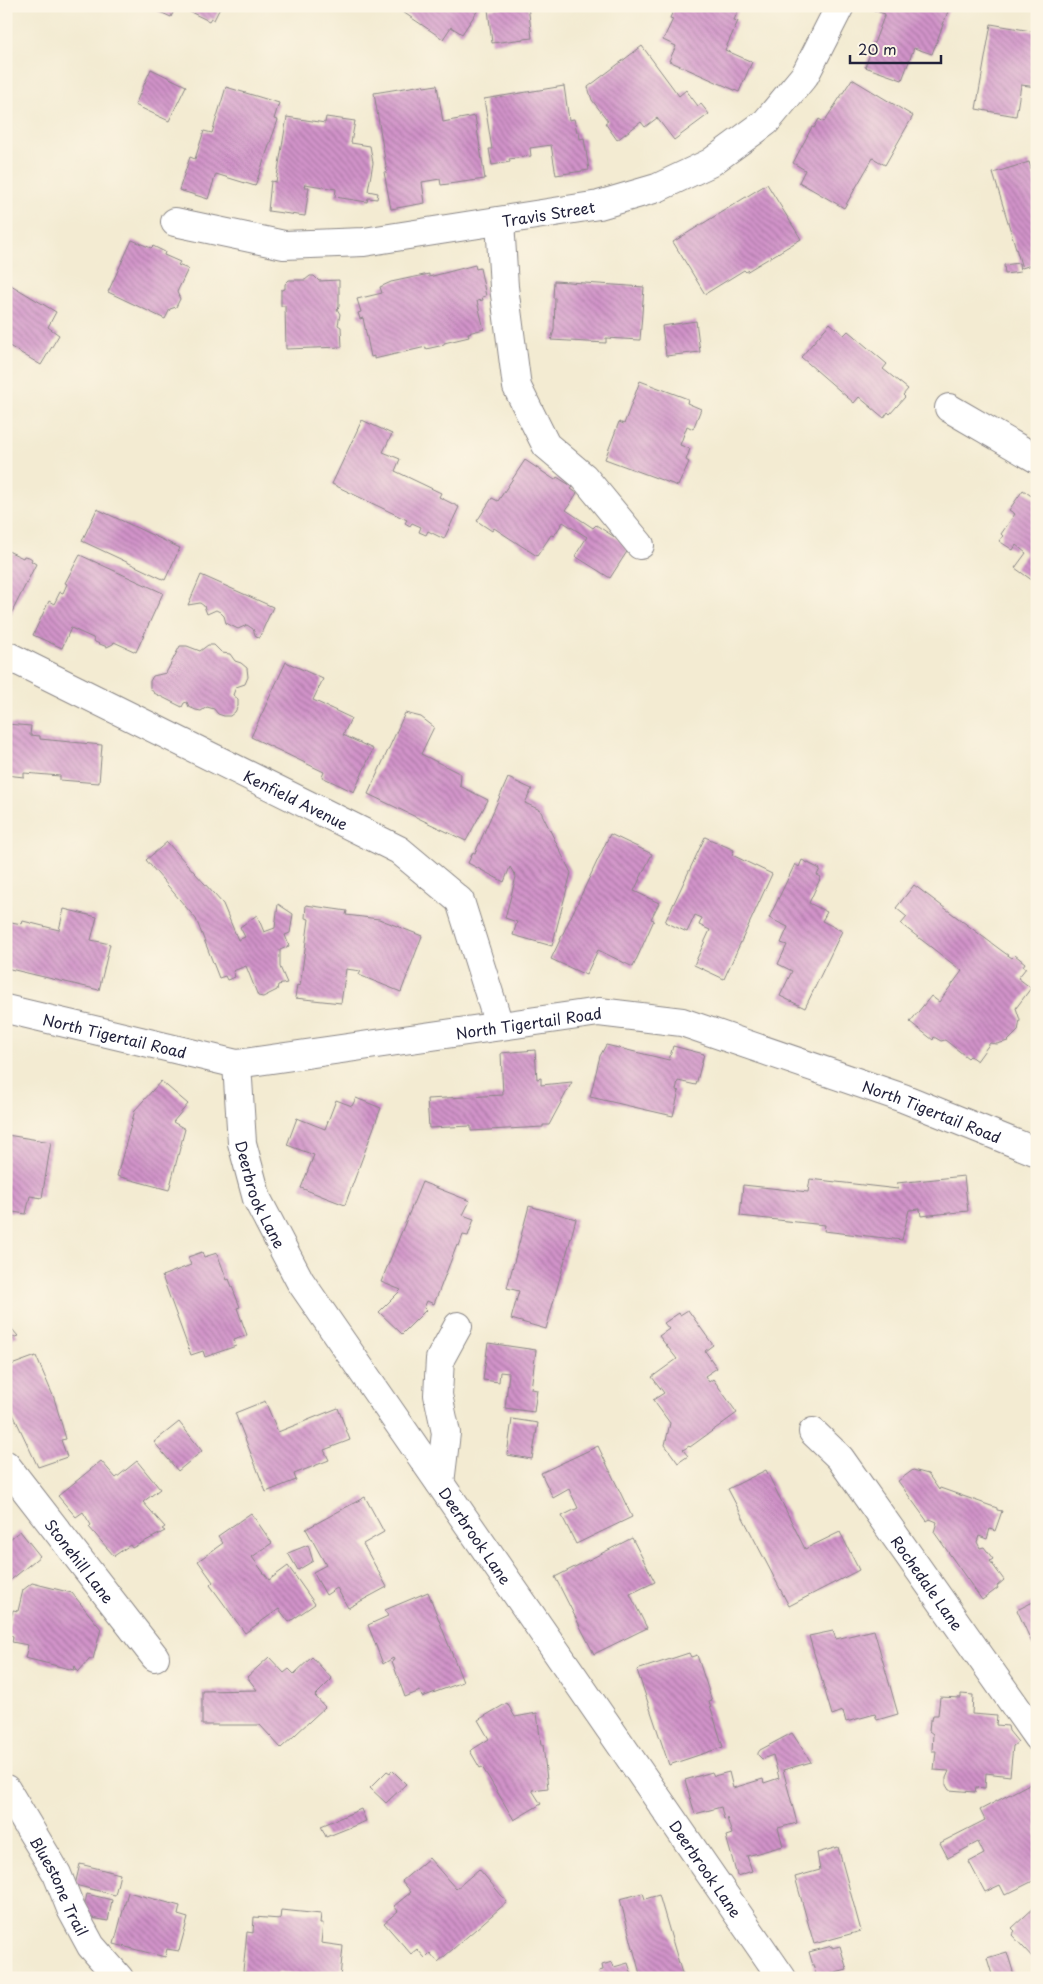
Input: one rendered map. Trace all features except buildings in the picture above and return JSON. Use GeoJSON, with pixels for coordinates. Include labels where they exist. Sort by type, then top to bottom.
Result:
{"type":"FeatureCollection","features":[{"type":"Feature","properties":{"kind":"street","name":"Travis Street"},"geometry":{"type":"LineString","coordinates":[[174,222],[284,245],[364,242],[599,206],[656,188],[710,163],[766,122],[805,75],[840,6]]}},
{"type":"Feature","properties":{"kind":"street"},"geometry":{"type":"LineString","coordinates":[[500,221],[504,287],[517,387],[546,445],[584,477],[640,546]]}},
{"type":"Feature","properties":{"kind":"street"},"geometry":{"type":"LineString","coordinates":[[948,408],[1037,459]]}},
{"type":"Feature","properties":{"kind":"street","name":"Kenfield Avenue"},"geometry":{"type":"LineString","coordinates":[[6,655],[399,850],[460,901],[500,1025]]}},
{"type":"Feature","properties":{"kind":"street","name":"North Tigertail Road"},"geometry":{"type":"LineString","coordinates":[[6,1009],[237,1064],[599,1012],[682,1022],[903,1098],[1037,1152]]}},
{"type":"Feature","properties":{"kind":"street","name":"Deerbrook Lane"},"geometry":{"type":"LineString","coordinates":[[237,1064],[242,1143],[257,1199],[300,1281],[782,1978]]}},
{"type":"Feature","properties":{"kind":"street"},"geometry":{"type":"LineString","coordinates":[[440,1483],[446,1433],[438,1395],[440,1358],[458,1326]]}},
{"type":"Feature","properties":{"kind":"street","name":"Rochedale Lane"},"geometry":{"type":"LineString","coordinates":[[813,1432],[840,1458],[1037,1737]]}},
{"type":"Feature","properties":{"kind":"street","name":"Stonehill Lane"},"geometry":{"type":"LineString","coordinates":[[6,1465],[155,1657]]}},
{"type":"Feature","properties":{"kind":"street","name":"Bluestone Trail"},"geometry":{"type":"LineString","coordinates":[[6,1789],[57,1874],[71,1909],[91,1946],[119,1978]]}}]}
